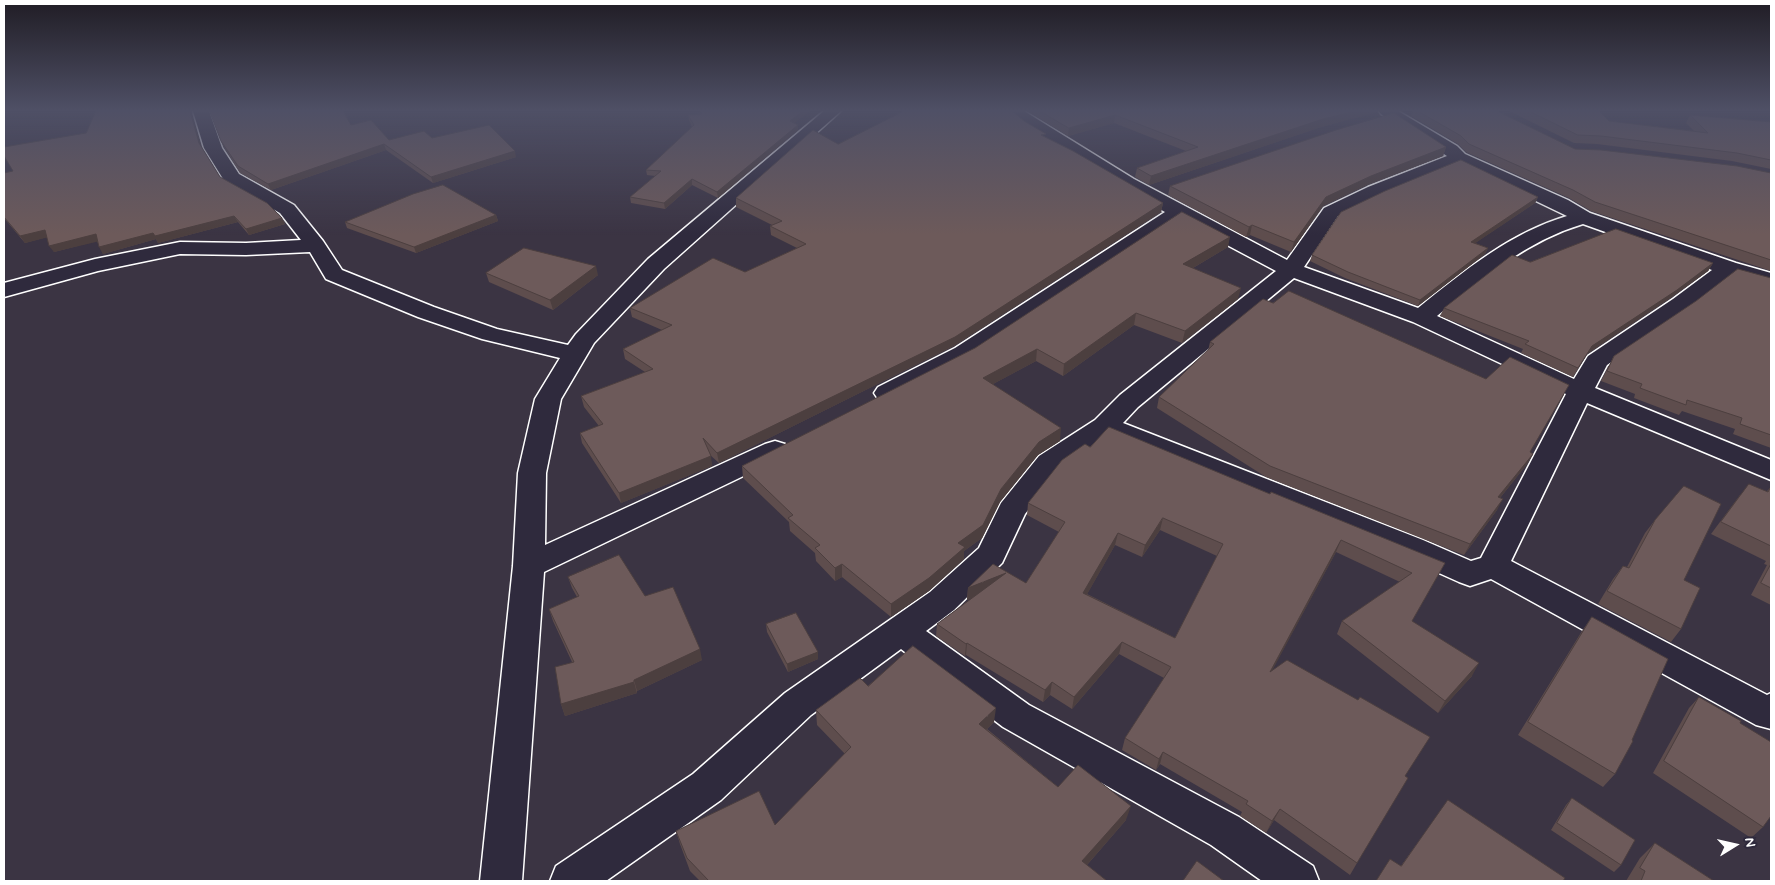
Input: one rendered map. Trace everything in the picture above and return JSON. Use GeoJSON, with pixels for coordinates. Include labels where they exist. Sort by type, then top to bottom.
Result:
{"type":"FeatureCollection","features":[{"type":"Feature","properties":{"kind":"street"},"geometry":{"type":"LineString","coordinates":[[216,152],[232,178],[287,208],[316,245],[334,274],[426,312],[490,334],[575,354]]}},
{"type":"Feature","properties":{"kind":"street"},"geometry":{"type":"LineString","coordinates":[[501,881],[529,566],[532,472],[548,399],[584,339],[656,264],[785,152]]}},
{"type":"Feature","properties":{"kind":"street"},"geometry":{"type":"LineString","coordinates":[[1084,152],[1157,191],[1179,212],[1291,270],[1420,317],[1580,391],[1771,471]]}},
{"type":"Feature","properties":{"kind":"street"},"geometry":{"type":"LineString","coordinates":[[1453,152],[1459,158],[1561,204],[1582,217],[1728,268],[1771,280]]}},
{"type":"Feature","properties":{"kind":"street"},"geometry":{"type":"LineString","coordinates":[[571,881],[707,787],[798,704],[942,601],[991,555],[1012,510],[1049,463],[1105,426],[1129,401],[1291,270],[1331,212],[1375,191],[1459,158]]}},
{"type":"Feature","properties":{"kind":"street"},"geometry":{"type":"LineString","coordinates":[[863,406],[964,352],[1179,212]]}},
{"type":"Feature","properties":{"kind":"street"},"geometry":{"type":"LineString","coordinates":[[1420,317],[1503,253],[1560,223],[1582,217]]}},
{"type":"Feature","properties":{"kind":"street"},"geometry":{"type":"LineString","coordinates":[[4,290],[95,265],[180,248],[246,249],[316,245]]}},
{"type":"Feature","properties":{"kind":"street"},"geometry":{"type":"LineString","coordinates":[[1105,426],[1412,548],[1470,574],[1493,566],[1580,391],[1597,362],[1681,304],[1728,268]]}},
{"type":"Feature","properties":{"kind":"street"},"geometry":{"type":"LineString","coordinates":[[529,566],[798,438]]}},
{"type":"Feature","properties":{"kind":"street"},"geometry":{"type":"LineString","coordinates":[[1493,566],[1770,713]]}},
{"type":"Feature","properties":{"kind":"street"},"geometry":{"type":"LineString","coordinates":[[901,631],[1016,716],[1226,831],[1298,881]]}},
{"type":"Feature","properties":{"kind":"building"},"geometry":{"type":"Polygon","coordinates":[[[4,152],[205,152],[220,177],[267,203],[282,218],[246,229],[234,216],[155,236],[153,233],[99,247],[96,234],[49,246],[45,230],[20,236],[4,217],[4,173],[13,171],[4,156],[4,152]]]}},
{"type":"Feature","properties":{"kind":"building"},"geometry":{"type":"Polygon","coordinates":[[[229,152],[360,152],[268,184],[238,166],[229,152]]]}},
{"type":"Feature","properties":{"kind":"building"},"geometry":{"type":"Polygon","coordinates":[[[396,152],[511,152],[431,177],[396,152]]]}},
{"type":"Feature","properties":{"kind":"building"},"geometry":{"type":"Polygon","coordinates":[[[665,152],[765,152],[717,192],[692,179],[664,203],[630,197],[661,171],[646,170],[665,152]]]}},
{"type":"Feature","properties":{"kind":"building"},"geometry":{"type":"Polygon","coordinates":[[[788,152],[1075,152],[1163,203],[955,337],[717,453],[703,438],[711,456],[619,493],[580,433],[603,424],[581,396],[653,369],[623,349],[672,325],[630,308],[713,258],[745,272],[806,244],[770,226],[782,221],[736,198],[788,152]]]}},
{"type":"Feature","properties":{"kind":"building"},"geometry":{"type":"Polygon","coordinates":[[[1183,152],[1223,152],[1151,176],[1137,168],[1183,152]]]}},
{"type":"Feature","properties":{"kind":"building"},"geometry":{"type":"Polygon","coordinates":[[[1270,152],[1432,152],[1371,176],[1326,197],[1294,242],[1252,225],[1249,227],[1170,186],[1270,152]]]}},
{"type":"Feature","properties":{"kind":"building"},"geometry":{"type":"Polygon","coordinates":[[[1488,152],[1621,152],[1737,166],[1771,173],[1771,260],[1595,202],[1573,190],[1488,152]]]}},
{"type":"Feature","properties":{"kind":"building"},"geometry":{"type":"Polygon","coordinates":[[[1731,152],[1771,152],[1771,160],[1731,152]]]}},
{"type":"Feature","properties":{"kind":"building"},"geometry":{"type":"Polygon","coordinates":[[[1461,160],[1538,197],[1471,242],[1488,248],[1420,300],[1348,272],[1312,255],[1341,212],[1385,191],[1461,160]]]}},
{"type":"Feature","properties":{"kind":"building"},"geometry":{"type":"Polygon","coordinates":[[[443,185],[496,215],[414,247],[345,222],[413,194],[443,185]]]}},
{"type":"Feature","properties":{"kind":"building"},"geometry":{"type":"Polygon","coordinates":[[[1182,212],[1230,237],[1183,264],[1241,288],[1185,331],[1136,313],[1064,364],[1037,349],[983,378],[1061,428],[1039,442],[1001,489],[983,525],[958,543],[965,547],[929,578],[891,604],[842,564],[835,568],[815,548],[820,545],[788,518],[793,515],[742,466],[975,348],[1182,212]]]}},
{"type":"Feature","properties":{"kind":"building"},"geometry":{"type":"Polygon","coordinates":[[[1616,229],[1713,263],[1677,290],[1592,346],[1578,368],[1525,344],[1529,341],[1444,308],[1512,255],[1530,262],[1616,229]]]}},
{"type":"Feature","properties":{"kind":"building"},"geometry":{"type":"Polygon","coordinates":[[[524,248],[596,266],[550,300],[486,273],[524,248]]]}},
{"type":"Feature","properties":{"kind":"building"},"geometry":{"type":"Polygon","coordinates":[[[1738,269],[1771,278],[1771,435],[1740,424],[1742,418],[1687,400],[1686,405],[1640,388],[1642,384],[1607,371],[1614,356],[1696,301],[1738,269]]]}},
{"type":"Feature","properties":{"kind":"building"},"geometry":{"type":"Polygon","coordinates":[[[1289,291],[1486,379],[1510,357],[1569,385],[1530,452],[1533,454],[1498,497],[1503,499],[1470,544],[1270,466],[1159,397],[1214,344],[1210,342],[1263,299],[1273,303],[1289,291]]]}},
{"type":"Feature","properties":{"kind":"building"},"geometry":{"type":"Polygon","coordinates":[[[1109,427],[1270,494],[1271,492],[1445,563],[1412,621],[1479,663],[1445,701],[1342,621],[1412,573],[1341,540],[1270,672],[1287,660],[1358,700],[1360,697],[1430,737],[1405,776],[1408,778],[1357,863],[1280,809],[1272,821],[1246,804],[1248,801],[1163,752],[1159,759],[1125,738],[1171,667],[1122,642],[1074,697],[1052,682],[1045,690],[966,644],[937,624],[1006,573],[968,588],[993,564],[1026,583],[1065,522],[1028,503],[1062,460],[1085,444],[1090,447],[1109,427]],[[1163,518],[1145,545],[1118,533],[1083,593],[1175,638],[1223,544],[1163,518]]]}},
{"type":"Feature","properties":{"kind":"building"},"geometry":{"type":"Polygon","coordinates":[[[1749,484],[1768,492],[1771,489],[1771,546],[1721,522],[1749,484]]]}},
{"type":"Feature","properties":{"kind":"building"},"geometry":{"type":"Polygon","coordinates":[[[1684,486],[1721,504],[1684,580],[1700,588],[1681,629],[1607,591],[1623,566],[1629,568],[1655,520],[1684,486]]]}},
{"type":"Feature","properties":{"kind":"building"},"geometry":{"type":"Polygon","coordinates":[[[619,555],[645,596],[673,587],[700,649],[634,680],[634,682],[561,704],[555,667],[574,662],[549,609],[579,596],[568,577],[619,555]]]}},
{"type":"Feature","properties":{"kind":"building"},"geometry":{"type":"Polygon","coordinates":[[[1771,564],[1771,588],[1761,583],[1771,564]]]}},
{"type":"Feature","properties":{"kind":"building"},"geometry":{"type":"Polygon","coordinates":[[[796,613],[818,652],[787,664],[766,624],[796,613]]]}},
{"type":"Feature","properties":{"kind":"building"},"geometry":{"type":"Polygon","coordinates":[[[1592,617],[1668,659],[1633,741],[1615,774],[1528,722],[1592,617]]]}},
{"type":"Feature","properties":{"kind":"building"},"geometry":{"type":"Polygon","coordinates":[[[913,646],[996,708],[979,724],[1058,787],[1078,765],[1131,806],[1082,861],[1107,881],[709,881],[687,858],[676,831],[759,791],[775,825],[851,747],[816,710],[860,678],[868,686],[913,646]]]}},
{"type":"Feature","properties":{"kind":"building"},"geometry":{"type":"Polygon","coordinates":[[[1699,697],[1741,721],[1740,723],[1771,742],[1771,816],[1763,827],[1664,761],[1699,697]]]}},
{"type":"Feature","properties":{"kind":"building"},"geometry":{"type":"Polygon","coordinates":[[[1572,798],[1635,840],[1621,865],[1557,823],[1572,798]]]}},
{"type":"Feature","properties":{"kind":"building"},"geometry":{"type":"Polygon","coordinates":[[[1448,800],[1565,878],[1563,881],[1376,881],[1390,859],[1401,866],[1448,800]]]}},
{"type":"Feature","properties":{"kind":"building"},"geometry":{"type":"Polygon","coordinates":[[[1655,843],[1714,881],[1641,881],[1645,871],[1640,868],[1655,843]]]}},
{"type":"Feature","properties":{"kind":"building"},"geometry":{"type":"Polygon","coordinates":[[[1197,861],[1224,881],[1183,881],[1197,861]]]}}]}
